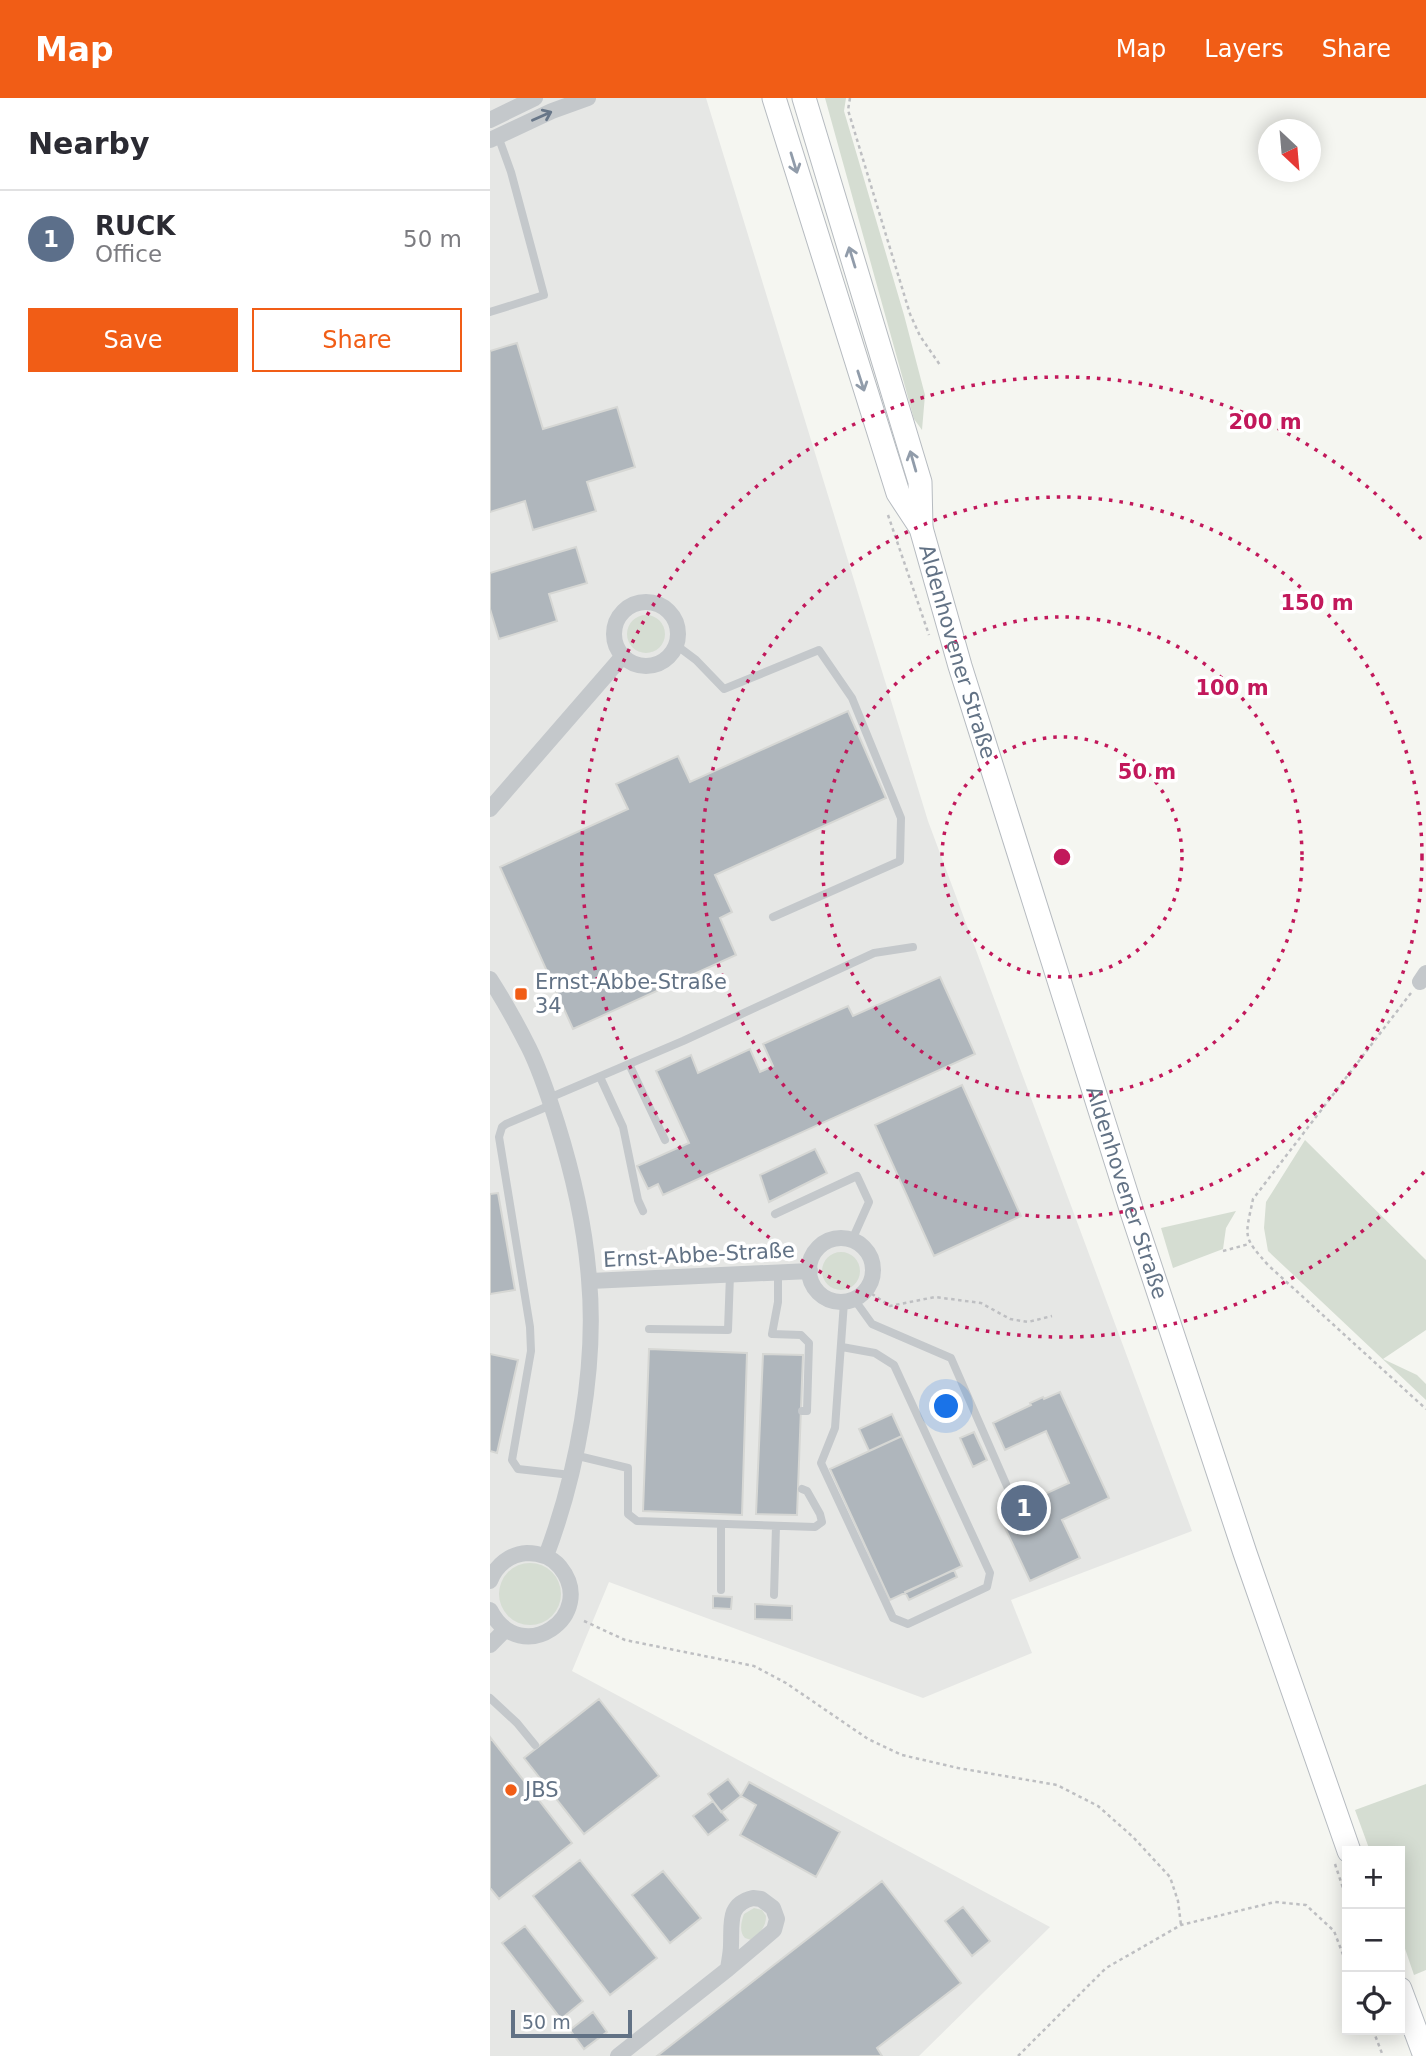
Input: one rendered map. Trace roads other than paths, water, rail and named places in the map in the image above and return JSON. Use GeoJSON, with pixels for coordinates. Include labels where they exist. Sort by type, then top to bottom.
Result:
{"type":"FeatureCollection","features":[{"type":"Feature","properties":{"kind":"main road","name":"Aldenhovener Straße"},"geometry":{"type":"LineString","coordinates":[[774,98],[898,493],[921,528]]}},
{"type":"Feature","properties":{"kind":"main road","name":"Aldenhovener Straße"},"geometry":{"type":"LineString","coordinates":[[805,99],[919,482],[921,528],[964,679],[1133,1215],[1245,1553],[1347,1846]]}},
{"type":"Feature","properties":{"kind":"main road"},"geometry":{"type":"LineString","coordinates":[[1405,2002],[1425,2056]]}},
{"type":"Feature","properties":{"kind":"street"},"geometry":{"type":"LineString","coordinates":[[535,98],[490,118],[494,138],[552,111],[588,98]]}},
{"type":"Feature","properties":{"kind":"street"},"geometry":{"type":"LineString","coordinates":[[645,602],[665,608],[672,615],[678,635],[676,645],[671,655],[662,662],[641,666],[622,657],[614,638],[614,627],[625,610],[645,602]]}},
{"type":"Feature","properties":{"kind":"street"},"geometry":{"type":"LineString","coordinates":[[490,809],[622,657]]}},
{"type":"Feature","properties":{"kind":"street","name":"Ernst-Abbe-Straße"},"geometry":{"type":"LineString","coordinates":[[490,979],[530,1050],[550,1102],[582,1218],[590,1281],[589,1357],[585,1396],[571,1475],[546,1556]]}},
{"type":"Feature","properties":{"kind":"street","name":"Ernst-Abbe-Straße"},"geometry":{"type":"LineString","coordinates":[[852,1240],[832,1240],[822,1244],[811,1261],[810,1271],[811,1281],[817,1290],[834,1301],[855,1297]]}},
{"type":"Feature","properties":{"kind":"street"},"geometry":{"type":"LineString","coordinates":[[852,1240],[861,1245],[872,1261],[873,1271],[855,1297]]}},
{"type":"Feature","properties":{"kind":"street","name":"Ernst-Abbe-Straße"},"geometry":{"type":"LineString","coordinates":[[590,1281],[810,1271]]}},
{"type":"Feature","properties":{"kind":"street"},"geometry":{"type":"LineString","coordinates":[[490,1581],[500,1564],[511,1557],[534,1553],[557,1563],[570,1585],[571,1598],[562,1621],[552,1630],[528,1637],[505,1630],[490,1610]]}},
{"type":"Feature","properties":{"kind":"street"},"geometry":{"type":"LineString","coordinates":[[490,1645],[505,1630]]}},
{"type":"Feature","properties":{"kind":"street"},"geometry":{"type":"LineString","coordinates":[[618,2056],[727,1969]]}},
{"type":"Feature","properties":{"kind":"lane"},"geometry":{"type":"LineString","coordinates":[[490,312],[544,295],[511,172],[494,138]]}},
{"type":"Feature","properties":{"kind":"lane"},"geometry":{"type":"LineString","coordinates":[[676,645],[696,660],[724,689],[819,650],[852,698],[901,818],[900,861],[773,917]]}},
{"type":"Feature","properties":{"kind":"lane"},"geometry":{"type":"LineString","coordinates":[[571,1475],[518,1469],[512,1460],[531,1351],[530,1327],[499,1138],[506,1124],[600,1077],[874,953],[913,947]]}},
{"type":"Feature","properties":{"kind":"lane"},"geometry":{"type":"LineString","coordinates":[[629,1064],[665,1140]]}},
{"type":"Feature","properties":{"kind":"lane"},"geometry":{"type":"LineString","coordinates":[[600,1077],[623,1127],[638,1200],[643,1211]]}},
{"type":"Feature","properties":{"kind":"lane"},"geometry":{"type":"LineString","coordinates":[[775,1214],[857,1176],[869,1202],[852,1240]]}},
{"type":"Feature","properties":{"kind":"lane"},"geometry":{"type":"LineString","coordinates":[[779,1272],[778,1302],[772,1334],[801,1335],[809,1343],[807,1411],[802,1411]]}},
{"type":"Feature","properties":{"kind":"lane"},"geometry":{"type":"LineString","coordinates":[[649,1329],[728,1330],[730,1275]]}},
{"type":"Feature","properties":{"kind":"lane"},"geometry":{"type":"LineString","coordinates":[[842,1347],[875,1353],[894,1365],[990,1573],[987,1587],[908,1624],[893,1618],[821,1463],[835,1428],[842,1347],[855,1297]]}},
{"type":"Feature","properties":{"kind":"lane"},"geometry":{"type":"LineString","coordinates":[[855,1297],[872,1324],[951,1358],[1010,1493]]}},
{"type":"Feature","properties":{"kind":"lane"},"geometry":{"type":"LineString","coordinates":[[574,1455],[628,1468],[628,1514],[637,1521],[815,1527],[822,1521],[820,1514],[807,1491],[802,1489]]}},
{"type":"Feature","properties":{"kind":"lane"},"geometry":{"type":"LineString","coordinates":[[721,1524],[721,1590]]}},
{"type":"Feature","properties":{"kind":"lane"},"geometry":{"type":"LineString","coordinates":[[774,1595],[776,1525]]}},
{"type":"Feature","properties":{"kind":"lane"},"geometry":{"type":"LineString","coordinates":[[490,1698],[536,1745]]}},
{"type":"Feature","properties":{"kind":"place","name":"Ernst-Abbe-Straße 34"},"geometry":{"type":"Point","coordinates":[521,994]}},
{"type":"Feature","properties":{"kind":"place","name":"RUCK"},"geometry":{"type":"Point","coordinates":[1024,1508]}},
{"type":"Feature","properties":{"kind":"place","name":"JBS"},"geometry":{"type":"Point","coordinates":[511,1790]}}]}
